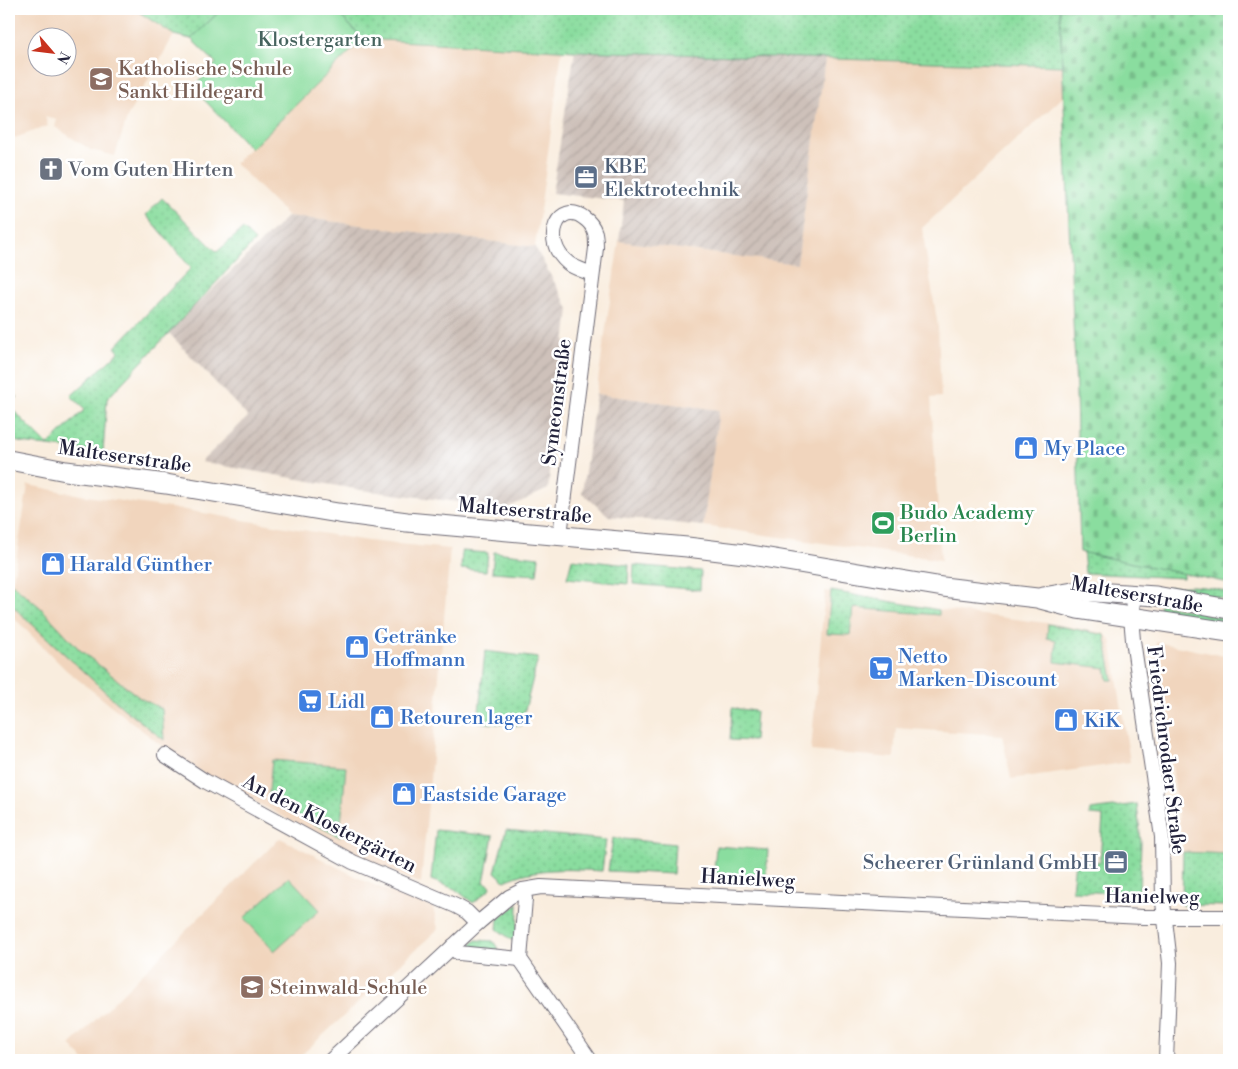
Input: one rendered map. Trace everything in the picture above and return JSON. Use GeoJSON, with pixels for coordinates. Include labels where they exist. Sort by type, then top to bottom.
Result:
{"type":"FeatureCollection","features":[{"type":"Feature","properties":{"kind":"main road","name":"Malteserstraße"},"geometry":{"type":"LineString","coordinates":[[9,460],[381,518],[687,547],[769,558],[943,587],[1037,598],[1078,609],[1229,632]]}},
{"type":"Feature","properties":{"kind":"main road","name":"Malteserstraße"},"geometry":{"type":"LineString","coordinates":[[1037,598],[1079,591],[1134,594],[1166,597],[1229,610]]}},
{"type":"Feature","properties":{"kind":"street","name":"Symeonstraße"},"geometry":{"type":"LineString","coordinates":[[560,535],[592,274]]}},
{"type":"Feature","properties":{"kind":"street","name":"Friedrichrodaer Straße"},"geometry":{"type":"LineString","coordinates":[[1134,594],[1131,617],[1134,649],[1162,837],[1164,916],[1170,963],[1166,1060]]}},
{"type":"Feature","properties":{"kind":"street","name":"An den Klostergärten"},"geometry":{"type":"LineString","coordinates":[[165,755],[238,800],[353,862],[456,906],[467,912],[478,923]]}},
{"type":"Feature","properties":{"kind":"street","name":"Hanielweg"},"geometry":{"type":"LineString","coordinates":[[336,1059],[478,923],[509,897],[523,890],[541,887],[1134,916],[1229,917]]}},
{"type":"Feature","properties":{"kind":"street"},"geometry":{"type":"LineString","coordinates":[[523,890],[525,899],[520,959],[590,1060]]}},
{"type":"Feature","properties":{"kind":"street"},"geometry":{"type":"LineString","coordinates":[[453,946],[458,953],[520,959]]}},
{"type":"Feature","properties":{"kind":"shaded area","name":"Katholische Schule Sankt Hildegard"},"geometry":{"type":"Polygon","coordinates":[[[9,9],[134,9],[174,35],[128,115],[115,156],[91,150],[55,127],[57,120],[45,116],[48,126],[9,140],[9,9]]]}},
{"type":"Feature","properties":{"kind":"shaded area"},"geometry":{"type":"Polygon","coordinates":[[[363,39],[562,50],[535,247],[288,216],[235,163],[363,39]]]}},
{"type":"Feature","properties":{"kind":"shaded area","name":"KBE Elektrotechnik"},"geometry":{"type":"Polygon","coordinates":[[[575,51],[825,59],[797,264],[619,241],[624,201],[552,193],[575,51]]]}},
{"type":"Feature","properties":{"kind":"shaded area"},"geometry":{"type":"Polygon","coordinates":[[[825,59],[1062,66],[1064,96],[922,228],[938,327],[941,397],[931,398],[941,560],[703,526],[719,410],[596,394],[619,241],[797,264],[825,59]]]}},
{"type":"Feature","properties":{"kind":"shaded area"},"geometry":{"type":"Polygon","coordinates":[[[288,216],[535,247],[569,309],[548,489],[507,508],[361,490],[201,462],[248,417],[168,332],[288,216]]]}},
{"type":"Feature","properties":{"kind":"shaded area"},"geometry":{"type":"Polygon","coordinates":[[[596,394],[719,410],[703,526],[609,516],[582,493],[596,394]]]}},
{"type":"Feature","properties":{"kind":"shaded area"},"geometry":{"type":"Polygon","coordinates":[[[28,485],[367,541],[450,549],[421,884],[352,854],[204,774],[167,750],[66,670],[9,613],[28,485]]]}},
{"type":"Feature","properties":{"kind":"shaded area"},"geometry":{"type":"Polygon","coordinates":[[[825,591],[1104,633],[1111,640],[1130,762],[1011,779],[1002,735],[896,728],[894,758],[811,751],[825,591]]]}},
{"type":"Feature","properties":{"kind":"shaded area"},"geometry":{"type":"Polygon","coordinates":[[[1156,642],[1229,657],[1229,907],[1182,905],[1183,852],[1156,642]]]}},
{"type":"Feature","properties":{"kind":"shaded area","name":"Steinwald-Schule"},"geometry":{"type":"Polygon","coordinates":[[[280,838],[365,881],[397,895],[433,907],[438,929],[296,1060],[84,1060],[70,1045],[280,838]]]}},
{"type":"Feature","properties":{"kind":"green space"},"geometry":{"type":"Polygon","coordinates":[[[134,9],[222,9],[191,39],[174,35],[134,9]]]}},
{"type":"Feature","properties":{"kind":"green space","name":"Klostergarten"},"geometry":{"type":"Polygon","coordinates":[[[222,9],[334,9],[363,39],[251,149],[193,88],[216,63],[191,39],[222,9]]]}},
{"type":"Feature","properties":{"kind":"green space"},"geometry":{"type":"Polygon","coordinates":[[[334,9],[1060,9],[1062,66],[575,51],[363,39],[334,9]]]}},
{"type":"Feature","properties":{"kind":"green space"},"geometry":{"type":"Polygon","coordinates":[[[1060,9],[1229,9],[1229,583],[1080,552],[1076,392],[1060,9]]]}},
{"type":"Feature","properties":{"kind":"green space"},"geometry":{"type":"Polygon","coordinates":[[[162,198],[217,252],[243,229],[255,241],[107,399],[103,452],[29,444],[9,440],[9,406],[48,445],[85,409],[71,396],[119,352],[115,347],[191,268],[146,215],[162,198]]]}},
{"type":"Feature","properties":{"kind":"green space"},"geometry":{"type":"Polygon","coordinates":[[[9,392],[18,397],[9,406],[9,392]]]}},
{"type":"Feature","properties":{"kind":"green space"},"geometry":{"type":"Polygon","coordinates":[[[1083,548],[1183,571],[1183,578],[1085,573],[1083,548]]]}},
{"type":"Feature","properties":{"kind":"green space"},"geometry":{"type":"Polygon","coordinates":[[[462,551],[488,553],[486,571],[461,569],[462,551]]]}},
{"type":"Feature","properties":{"kind":"green space"},"geometry":{"type":"Polygon","coordinates":[[[494,552],[539,557],[537,575],[492,572],[494,552]]]}},
{"type":"Feature","properties":{"kind":"green space"},"geometry":{"type":"Polygon","coordinates":[[[572,559],[629,565],[628,584],[567,578],[572,559]]]}},
{"type":"Feature","properties":{"kind":"green space"},"geometry":{"type":"Polygon","coordinates":[[[634,565],[701,571],[700,590],[633,584],[634,565]]]}},
{"type":"Feature","properties":{"kind":"green space"},"geometry":{"type":"Polygon","coordinates":[[[11,583],[40,607],[80,650],[140,698],[162,709],[164,740],[123,708],[9,603],[11,583]]]}},
{"type":"Feature","properties":{"kind":"green space"},"geometry":{"type":"Polygon","coordinates":[[[1192,586],[1224,591],[1229,593],[1229,599],[1168,589],[1169,587],[1192,586]]]}},
{"type":"Feature","properties":{"kind":"green space"},"geometry":{"type":"Polygon","coordinates":[[[831,591],[939,610],[939,615],[853,608],[850,635],[827,634],[831,591]]]}},
{"type":"Feature","properties":{"kind":"green space"},"geometry":{"type":"Polygon","coordinates":[[[1160,604],[1229,619],[1229,625],[1159,613],[1160,604]]]}},
{"type":"Feature","properties":{"kind":"green space"},"geometry":{"type":"Polygon","coordinates":[[[1048,624],[1105,635],[1113,680],[1108,680],[1106,668],[1055,662],[1056,640],[1047,638],[1048,624]]]}},
{"type":"Feature","properties":{"kind":"green space"},"geometry":{"type":"Polygon","coordinates":[[[485,651],[538,658],[521,726],[478,722],[485,651]]]}},
{"type":"Feature","properties":{"kind":"green space"},"geometry":{"type":"Polygon","coordinates":[[[732,708],[756,711],[754,741],[730,740],[732,708]]]}},
{"type":"Feature","properties":{"kind":"green space"},"geometry":{"type":"Polygon","coordinates":[[[272,760],[346,766],[340,837],[268,801],[272,760]]]}},
{"type":"Feature","properties":{"kind":"green space"},"geometry":{"type":"Polygon","coordinates":[[[1137,804],[1141,843],[1139,894],[1072,891],[1075,860],[1100,862],[1103,816],[1089,815],[1090,810],[1137,804]]]}},
{"type":"Feature","properties":{"kind":"green space"},"geometry":{"type":"Polygon","coordinates":[[[436,830],[493,836],[484,882],[490,885],[491,888],[473,903],[455,889],[431,880],[436,830]]]}},
{"type":"Feature","properties":{"kind":"green space"},"geometry":{"type":"Polygon","coordinates":[[[506,830],[606,840],[602,871],[540,871],[516,876],[505,881],[495,872],[506,830]]]}},
{"type":"Feature","properties":{"kind":"green space"},"geometry":{"type":"Polygon","coordinates":[[[613,838],[675,844],[673,874],[608,871],[613,838]]]}},
{"type":"Feature","properties":{"kind":"green space"},"geometry":{"type":"Polygon","coordinates":[[[716,846],[768,850],[766,877],[714,873],[716,846]]]}},
{"type":"Feature","properties":{"kind":"green space"},"geometry":{"type":"Polygon","coordinates":[[[1183,852],[1229,854],[1229,906],[1182,905],[1183,852]]]}},
{"type":"Feature","properties":{"kind":"green space"},"geometry":{"type":"Polygon","coordinates":[[[289,877],[320,910],[274,951],[244,918],[289,877]]]}},
{"type":"Feature","properties":{"kind":"green space"},"geometry":{"type":"Polygon","coordinates":[[[518,904],[517,944],[497,929],[498,919],[518,904]]]}},
{"type":"Feature","properties":{"kind":"green space"},"geometry":{"type":"Polygon","coordinates":[[[476,940],[493,941],[499,950],[468,947],[476,940]]]}},
{"type":"Feature","properties":{"kind":"place","name":"Katholische Schule Sankt Hildegard"},"geometry":{"type":"Point","coordinates":[101,79]}},
{"type":"Feature","properties":{"kind":"place","name":"Vom Guten Hirten"},"geometry":{"type":"Point","coordinates":[51,169]}},
{"type":"Feature","properties":{"kind":"place","name":"KBE Elektrotechnik"},"geometry":{"type":"Point","coordinates":[586,177]}},
{"type":"Feature","properties":{"kind":"place","name":"My Place"},"geometry":{"type":"Point","coordinates":[1026,448]}},
{"type":"Feature","properties":{"kind":"place","name":"Budo Academy Berlin"},"geometry":{"type":"Point","coordinates":[883,523]}},
{"type":"Feature","properties":{"kind":"place","name":"Harald Günther"},"geometry":{"type":"Point","coordinates":[53,564]}},
{"type":"Feature","properties":{"kind":"place","name":"Getränke Hoffmann"},"geometry":{"type":"Point","coordinates":[357,647]}},
{"type":"Feature","properties":{"kind":"place","name":"Netto Marken-Discount"},"geometry":{"type":"Point","coordinates":[881,668]}},
{"type":"Feature","properties":{"kind":"place","name":"Lidl"},"geometry":{"type":"Point","coordinates":[310,701]}},
{"type":"Feature","properties":{"kind":"place","name":"Retouren lager"},"geometry":{"type":"Point","coordinates":[382,717]}},
{"type":"Feature","properties":{"kind":"place","name":"KiK"},"geometry":{"type":"Point","coordinates":[1066,720]}},
{"type":"Feature","properties":{"kind":"place","name":"Eastside Garage"},"geometry":{"type":"Point","coordinates":[404,794]}},
{"type":"Feature","properties":{"kind":"place","name":"Scheerer Grünland GmbH"},"geometry":{"type":"Point","coordinates":[1116,862]}},
{"type":"Feature","properties":{"kind":"place","name":"Steinwald-Schule"},"geometry":{"type":"Point","coordinates":[252,987]}}]}
